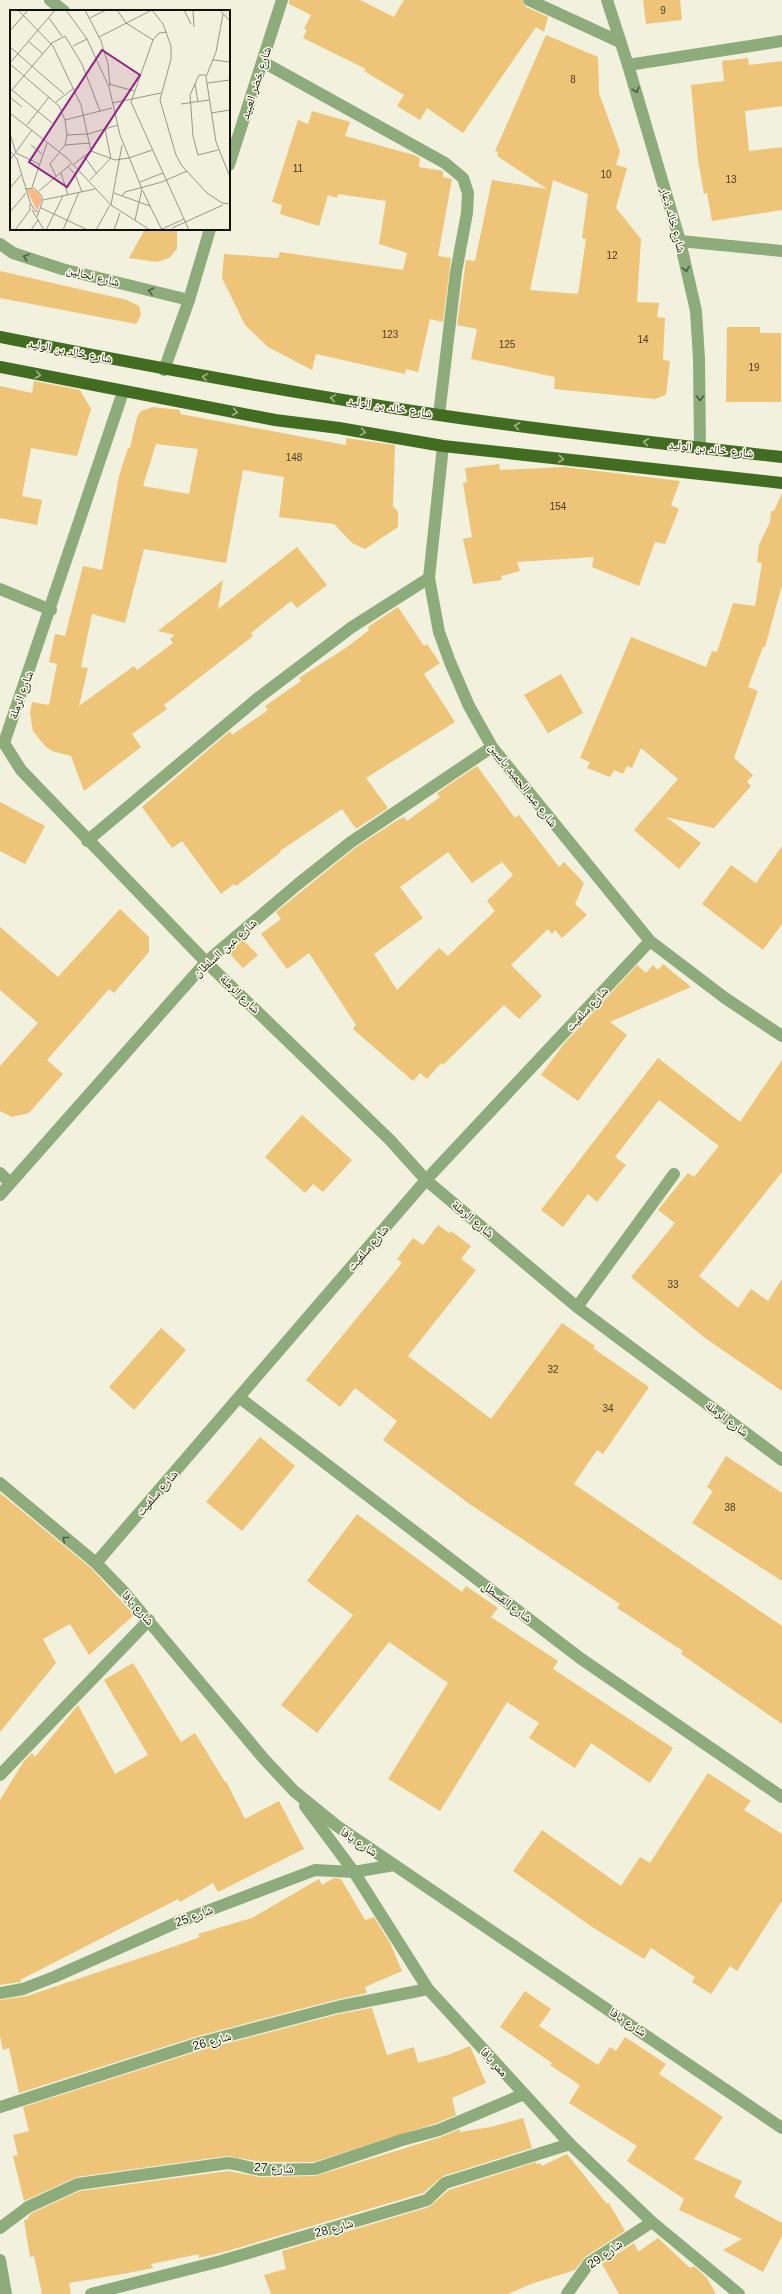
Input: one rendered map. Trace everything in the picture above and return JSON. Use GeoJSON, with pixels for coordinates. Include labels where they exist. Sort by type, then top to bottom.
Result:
{"type":"FeatureCollection","features":[{"type":"Feature","properties":{"kind":"main road","name":"شارع خالد بن الوليد"},"geometry":{"type":"LineString","coordinates":[[0,337],[164,370],[439,415],[782,457]]}},
{"type":"Feature","properties":{"kind":"main road"},"geometry":{"type":"LineString","coordinates":[[0,367],[123,392],[275,420],[339,428],[443,446],[782,483]]}},
{"type":"Feature","properties":{"kind":"street"},"geometry":{"type":"LineString","coordinates":[[50,0],[63,10]]}},
{"type":"Feature","properties":{"kind":"street","name":"شارع خضر العبيد"},"geometry":{"type":"LineString","coordinates":[[231,147],[263,62],[282,0]]}},
{"type":"Feature","properties":{"kind":"street"},"geometry":{"type":"LineString","coordinates":[[529,0],[620,42]]}},
{"type":"Feature","properties":{"kind":"street","name":"شارع خالد ذعار"},"geometry":{"type":"LineString","coordinates":[[607,0],[628,65],[680,241],[696,312],[699,359],[700,448]]}},
{"type":"Feature","properties":{"kind":"street"},"geometry":{"type":"LineString","coordinates":[[628,65],[782,41]]}},
{"type":"Feature","properties":{"kind":"street"},"geometry":{"type":"LineString","coordinates":[[263,62],[445,163],[458,173],[466,182],[467,213],[456,272],[439,415]]}},
{"type":"Feature","properties":{"kind":"street"},"geometry":{"type":"LineString","coordinates":[[164,370],[189,300],[210,230]]}},
{"type":"Feature","properties":{"kind":"street"},"geometry":{"type":"LineString","coordinates":[[680,241],[782,251]]}},
{"type":"Feature","properties":{"kind":"street","name":"شارع نحالين"},"geometry":{"type":"LineString","coordinates":[[0,244],[13,253],[62,269],[189,300]]}},
{"type":"Feature","properties":{"kind":"street","name":"شارع الرملة"},"geometry":{"type":"LineString","coordinates":[[123,392],[51,610],[2,743],[21,770],[87,841],[206,962],[390,1140],[426,1180],[577,1307],[782,1460]]}},
{"type":"Feature","properties":{"kind":"street","name":"شارع عبد الحميد ياسين"},"geometry":{"type":"LineString","coordinates":[[443,446],[429,578],[439,632],[450,662],[469,706],[492,747],[650,941],[724,998],[782,1036]]}},
{"type":"Feature","properties":{"kind":"street"},"geometry":{"type":"LineString","coordinates":[[87,841],[258,698],[352,627],[429,578]]}},
{"type":"Feature","properties":{"kind":"street"},"geometry":{"type":"LineString","coordinates":[[0,589],[51,610]]}},
{"type":"Feature","properties":{"kind":"street","name":"شارع عين السلطان"},"geometry":{"type":"LineString","coordinates":[[0,1195],[206,962],[298,884],[352,842],[492,747]]}},
{"type":"Feature","properties":{"kind":"street","name":"شارع سلفيت"},"geometry":{"type":"LineString","coordinates":[[96,1563],[240,1398],[426,1180],[650,941]]}},
{"type":"Feature","properties":{"kind":"street"},"geometry":{"type":"LineString","coordinates":[[0,1173],[10,1183]]}},
{"type":"Feature","properties":{"kind":"street"},"geometry":{"type":"LineString","coordinates":[[577,1307],[674,1174]]}},
{"type":"Feature","properties":{"kind":"street","name":"شارع القسطل"},"geometry":{"type":"LineString","coordinates":[[240,1398],[580,1658],[782,1797]]}},
{"type":"Feature","properties":{"kind":"street","name":"شارع يافا"},"geometry":{"type":"LineString","coordinates":[[0,1483],[96,1563],[149,1620],[264,1759],[294,1791],[337,1826],[782,2128]]}},
{"type":"Feature","properties":{"kind":"street"},"geometry":{"type":"LineString","coordinates":[[0,1775],[149,1620]]}},
{"type":"Feature","properties":{"kind":"street","name":"ممر يافا"},"geometry":{"type":"LineString","coordinates":[[294,1791],[354,1872],[428,1989],[570,2144],[652,2222],[739,2294]]}},
{"type":"Feature","properties":{"kind":"street","name":"شارع 25"},"geometry":{"type":"LineString","coordinates":[[0,1994],[23,1989],[178,1922],[315,1870],[354,1872],[394,1865]]}},
{"type":"Feature","properties":{"kind":"street","name":"شارع 26"},"geometry":{"type":"LineString","coordinates":[[0,2108],[200,2044],[336,2007],[428,1989]]}},
{"type":"Feature","properties":{"kind":"street","name":"شارع 27"},"geometry":{"type":"LineString","coordinates":[[0,2228],[28,2207],[78,2184],[228,2162],[260,2170],[315,2169],[402,2140],[439,2130],[524,2094]]}},
{"type":"Feature","properties":{"kind":"street","name":"شارع 28"},"geometry":{"type":"LineString","coordinates":[[91,2294],[222,2261],[427,2200],[445,2183],[570,2144]]}},
{"type":"Feature","properties":{"kind":"street","name":"شارع 29"},"geometry":{"type":"LineString","coordinates":[[567,2294],[589,2263],[652,2222]]}},
{"type":"Feature","properties":{"kind":"street"},"geometry":{"type":"LineString","coordinates":[[0,2260],[6,2294]]}},
{"type":"Feature","properties":{"kind":"building"},"geometry":{"type":"Polygon","coordinates":[[[289,0],[360,0],[394,17],[404,0],[522,0],[526,7],[548,17],[544,32],[536,27],[463,133],[427,108],[420,120],[397,106],[404,95],[364,71],[366,69],[303,38],[307,30],[304,29],[311,15],[289,4],[289,0]]]}},
{"type":"Feature","properties":{"kind":"building"},"geometry":{"type":"Polygon","coordinates":[[[643,0],[680,0],[682,20],[646,24],[643,0]]]}},
{"type":"Feature","properties":{"kind":"building"},"geometry":{"type":"Polygon","coordinates":[[[546,35],[598,57],[599,93],[620,151],[616,165],[627,168],[616,208],[641,239],[637,302],[659,303],[657,317],[665,318],[663,360],[670,361],[666,395],[655,399],[554,389],[555,377],[471,359],[477,329],[457,325],[466,260],[475,261],[492,180],[547,189],[497,156],[498,152],[495,151],[546,35]],[[553,180],[530,290],[578,294],[586,239],[582,238],[588,194],[553,180]]]}},
{"type":"Feature","properties":{"kind":"building"},"geometry":{"type":"Polygon","coordinates":[[[748,58],[749,65],[782,61],[782,106],[745,111],[749,151],[782,147],[782,210],[712,221],[707,193],[704,194],[698,160],[691,85],[724,81],[722,61],[748,58]]]}},
{"type":"Feature","properties":{"kind":"building"},"geometry":{"type":"Polygon","coordinates":[[[312,111],[350,122],[345,136],[414,155],[420,158],[419,167],[443,171],[443,177],[452,179],[438,256],[451,258],[443,322],[430,319],[418,372],[406,369],[405,374],[316,354],[312,370],[268,347],[245,325],[222,278],[224,254],[278,258],[280,252],[403,270],[407,253],[379,244],[386,201],[338,194],[337,198],[328,195],[319,226],[280,214],[282,205],[272,202],[298,120],[308,124],[312,111]]]}},
{"type":"Feature","properties":{"kind":"building"},"geometry":{"type":"Polygon","coordinates":[[[144,230],[177,230],[177,249],[169,258],[157,262],[129,258],[144,230]]]}},
{"type":"Feature","properties":{"kind":"building"},"geometry":{"type":"Polygon","coordinates":[[[0,271],[127,300],[139,306],[141,315],[136,324],[0,298],[0,271]]]}},
{"type":"Feature","properties":{"kind":"building"},"geometry":{"type":"Polygon","coordinates":[[[727,327],[760,327],[760,333],[781,333],[781,402],[726,402],[727,327]]]}},
{"type":"Feature","properties":{"kind":"building"},"geometry":{"type":"Polygon","coordinates":[[[34,381],[80,390],[91,409],[77,456],[31,448],[22,496],[42,500],[37,525],[0,518],[0,386],[32,393],[34,381]]]}},
{"type":"Feature","properties":{"kind":"building"},"geometry":{"type":"Polygon","coordinates":[[[153,407],[180,410],[180,414],[346,445],[346,438],[395,445],[393,506],[398,512],[398,527],[365,549],[352,543],[334,524],[279,517],[284,477],[243,470],[226,563],[144,549],[125,623],[92,614],[81,667],[88,668],[79,706],[134,666],[137,670],[173,643],[170,639],[175,635],[158,631],[223,580],[218,609],[297,547],[327,585],[297,608],[291,601],[251,633],[253,636],[164,705],[167,709],[132,734],[141,747],[84,791],[71,756],[52,751],[45,746],[33,731],[30,713],[32,702],[49,705],[57,664],[49,662],[55,634],[65,636],[83,566],[102,570],[119,476],[128,448],[130,448],[137,417],[141,411],[153,407]],[[156,444],[143,486],[189,494],[198,449],[156,444]]]}},
{"type":"Feature","properties":{"kind":"building"},"geometry":{"type":"Polygon","coordinates":[[[499,464],[500,470],[565,467],[680,481],[671,505],[679,509],[665,544],[655,542],[639,586],[592,567],[594,557],[517,562],[520,571],[501,576],[502,580],[473,584],[463,539],[472,537],[463,483],[467,482],[465,468],[499,464]]]}},
{"type":"Feature","properties":{"kind":"building"},"geometry":{"type":"Polygon","coordinates":[[[782,493],[782,585],[765,647],[763,647],[748,687],[758,691],[734,758],[753,775],[747,782],[751,786],[714,828],[666,817],[701,843],[679,869],[634,830],[678,779],[641,748],[632,768],[627,766],[623,774],[614,770],[610,777],[587,768],[590,762],[580,758],[631,637],[706,667],[712,651],[717,652],[733,603],[755,606],[762,563],[757,562],[759,545],[770,522],[771,511],[774,511],[782,493]]]}},
{"type":"Feature","properties":{"kind":"building"},"geometry":{"type":"Polygon","coordinates":[[[398,607],[424,646],[427,644],[440,663],[424,674],[455,722],[366,778],[388,808],[356,829],[342,809],[280,851],[281,852],[236,886],[234,884],[221,894],[182,841],[172,848],[142,807],[230,731],[232,735],[268,710],[265,706],[301,681],[299,678],[350,645],[369,630],[368,627],[398,607]]]}},
{"type":"Feature","properties":{"kind":"building"},"geometry":{"type":"Polygon","coordinates":[[[561,674],[583,713],[548,733],[524,695],[561,674]]]}},
{"type":"Feature","properties":{"kind":"building"},"geometry":{"type":"Polygon","coordinates":[[[477,766],[515,818],[519,815],[559,867],[564,862],[584,883],[575,904],[587,915],[562,938],[555,930],[552,934],[548,929],[511,965],[542,996],[519,1019],[504,1005],[443,1065],[441,1063],[427,1079],[420,1073],[413,1081],[353,1029],[356,1025],[309,953],[287,969],[261,934],[281,919],[276,912],[355,848],[396,821],[404,817],[407,821],[440,797],[437,793],[477,766]],[[448,852],[400,887],[423,918],[374,954],[397,990],[439,948],[448,956],[495,911],[487,901],[513,875],[502,862],[472,883],[448,852]]]}},
{"type":"Feature","properties":{"kind":"building"},"geometry":{"type":"Polygon","coordinates":[[[0,802],[45,826],[25,864],[0,851],[0,802]]]}},
{"type":"Feature","properties":{"kind":"building"},"geometry":{"type":"Polygon","coordinates":[[[782,846],[782,924],[763,950],[702,904],[731,865],[756,883],[782,846]]]}},
{"type":"Feature","properties":{"kind":"building"},"geometry":{"type":"Polygon","coordinates":[[[120,909],[149,937],[149,952],[114,993],[109,989],[47,1060],[63,1074],[29,1113],[12,1117],[0,1111],[0,1066],[38,1023],[0,990],[0,927],[58,977],[120,909]]]}},
{"type":"Feature","properties":{"kind":"building"},"geometry":{"type":"Polygon","coordinates":[[[243,940],[258,955],[243,968],[229,953],[243,940]]]}},
{"type":"Feature","properties":{"kind":"building"},"geometry":{"type":"Polygon","coordinates":[[[663,964],[691,987],[610,1022],[627,1035],[578,1101],[541,1075],[563,1045],[637,965],[646,973],[653,965],[658,970],[663,964]]]}},
{"type":"Feature","properties":{"kind":"building"},"geometry":{"type":"Polygon","coordinates":[[[658,1058],[740,1122],[782,1060],[782,1172],[699,1276],[738,1308],[751,1289],[768,1301],[782,1279],[782,1391],[705,1338],[631,1277],[675,1223],[658,1210],[688,1173],[694,1177],[719,1146],[659,1100],[615,1157],[626,1165],[597,1202],[588,1194],[563,1227],[541,1210],[658,1058]]]}},
{"type":"Feature","properties":{"kind":"building"},"geometry":{"type":"Polygon","coordinates":[[[302,1115],[352,1160],[323,1192],[313,1184],[305,1193],[265,1157],[302,1115]]]}},
{"type":"Feature","properties":{"kind":"building"},"geometry":{"type":"Polygon","coordinates":[[[438,1225],[449,1233],[451,1231],[471,1246],[461,1259],[476,1270],[408,1356],[491,1419],[562,1323],[595,1346],[593,1348],[649,1387],[603,1454],[597,1450],[574,1484],[782,1626],[782,1724],[681,1654],[683,1651],[617,1608],[620,1604],[471,1505],[383,1440],[397,1421],[355,1388],[340,1407],[306,1380],[402,1263],[397,1259],[413,1238],[423,1245],[438,1225]]]}},
{"type":"Feature","properties":{"kind":"building"},"geometry":{"type":"Polygon","coordinates":[[[161,1328],[186,1350],[134,1410],[109,1387],[161,1328]]]}},
{"type":"Feature","properties":{"kind":"building"},"geometry":{"type":"Polygon","coordinates":[[[260,1437],[295,1466],[242,1531],[206,1502],[260,1437]]]}},
{"type":"Feature","properties":{"kind":"building"},"geometry":{"type":"Polygon","coordinates":[[[726,1456],[782,1493],[782,1581],[692,1523],[713,1491],[707,1487],[726,1456]]]}},
{"type":"Feature","properties":{"kind":"building"},"geometry":{"type":"Polygon","coordinates":[[[0,1493],[91,1568],[134,1615],[89,1655],[70,1624],[43,1639],[56,1663],[0,1732],[0,1493]]]}},
{"type":"Feature","properties":{"kind":"building"},"geometry":{"type":"Polygon","coordinates":[[[357,1514],[462,1592],[466,1586],[498,1608],[491,1617],[558,1661],[553,1669],[673,1748],[650,1783],[591,1743],[575,1768],[529,1738],[539,1723],[507,1702],[440,1811],[388,1779],[448,1683],[389,1642],[317,1733],[281,1705],[353,1615],[307,1581],[357,1514]]]}},
{"type":"Feature","properties":{"kind":"building"},"geometry":{"type":"Polygon","coordinates":[[[133,1663],[181,1742],[195,1733],[225,1782],[226,1781],[245,1819],[279,1801],[304,1849],[218,1892],[213,1883],[180,1902],[178,1899],[20,1980],[21,1982],[0,1985],[0,1800],[24,1761],[32,1753],[35,1757],[78,1705],[115,1774],[148,1755],[104,1680],[133,1663]]]}},
{"type":"Feature","properties":{"kind":"building"},"geometry":{"type":"Polygon","coordinates":[[[708,1773],[751,1801],[744,1810],[782,1834],[782,1901],[737,1971],[730,1966],[711,1994],[692,1982],[695,1977],[651,1948],[644,1959],[592,1927],[513,1871],[542,1830],[621,1886],[640,1857],[650,1863],[708,1773]]]}},
{"type":"Feature","properties":{"kind":"building"},"geometry":{"type":"Polygon","coordinates":[[[334,1878],[341,1879],[365,1920],[374,1917],[390,1943],[402,1971],[365,1987],[367,1993],[198,2036],[19,2093],[9,2048],[3,2050],[0,2036],[0,2000],[27,1996],[173,1947],[200,1937],[198,1934],[252,1918],[319,1879],[322,1885],[334,1878]]]}},
{"type":"Feature","properties":{"kind":"building"},"geometry":{"type":"Polygon","coordinates":[[[525,1991],[551,2009],[539,2026],[598,2065],[610,2047],[616,2051],[625,2037],[666,2064],[659,2074],[723,2117],[694,2159],[742,2181],[734,2197],[782,2223],[782,2236],[763,2272],[723,2250],[742,2239],[679,2210],[684,2199],[627,2161],[637,2146],[569,2103],[580,2085],[550,2065],[552,2063],[500,2027],[525,1991]]]}},
{"type":"Feature","properties":{"kind":"building"},"geometry":{"type":"Polygon","coordinates":[[[372,2008],[387,2055],[414,2047],[418,2063],[448,2055],[470,2046],[486,2083],[452,2098],[456,2115],[437,2123],[314,2162],[261,2162],[227,2156],[77,2177],[24,2201],[13,2156],[18,2155],[13,2135],[29,2131],[23,2107],[202,2050],[339,2014],[372,2008]]]}},
{"type":"Feature","properties":{"kind":"building"},"geometry":{"type":"Polygon","coordinates":[[[523,2118],[532,2148],[443,2176],[423,2193],[224,2252],[199,2258],[199,2254],[151,2264],[153,2268],[69,2283],[71,2294],[42,2294],[34,2256],[30,2257],[24,2220],[28,2219],[32,2213],[80,2191],[228,2171],[260,2177],[315,2176],[441,2137],[460,2129],[460,2132],[491,2127],[523,2118]]]}},
{"type":"Feature","properties":{"kind":"building"},"geometry":{"type":"Polygon","coordinates":[[[567,2154],[607,2204],[609,2203],[625,2231],[585,2257],[575,2270],[531,2284],[508,2294],[271,2294],[264,2275],[286,2269],[282,2251],[429,2207],[449,2190],[536,2162],[536,2164],[540,2163],[542,2166],[567,2154]]]}},
{"type":"Feature","properties":{"kind":"building"},"geometry":{"type":"Polygon","coordinates":[[[658,2238],[690,2268],[694,2266],[707,2278],[716,2294],[619,2294],[602,2264],[634,2243],[638,2252],[658,2238]]]}}]}
